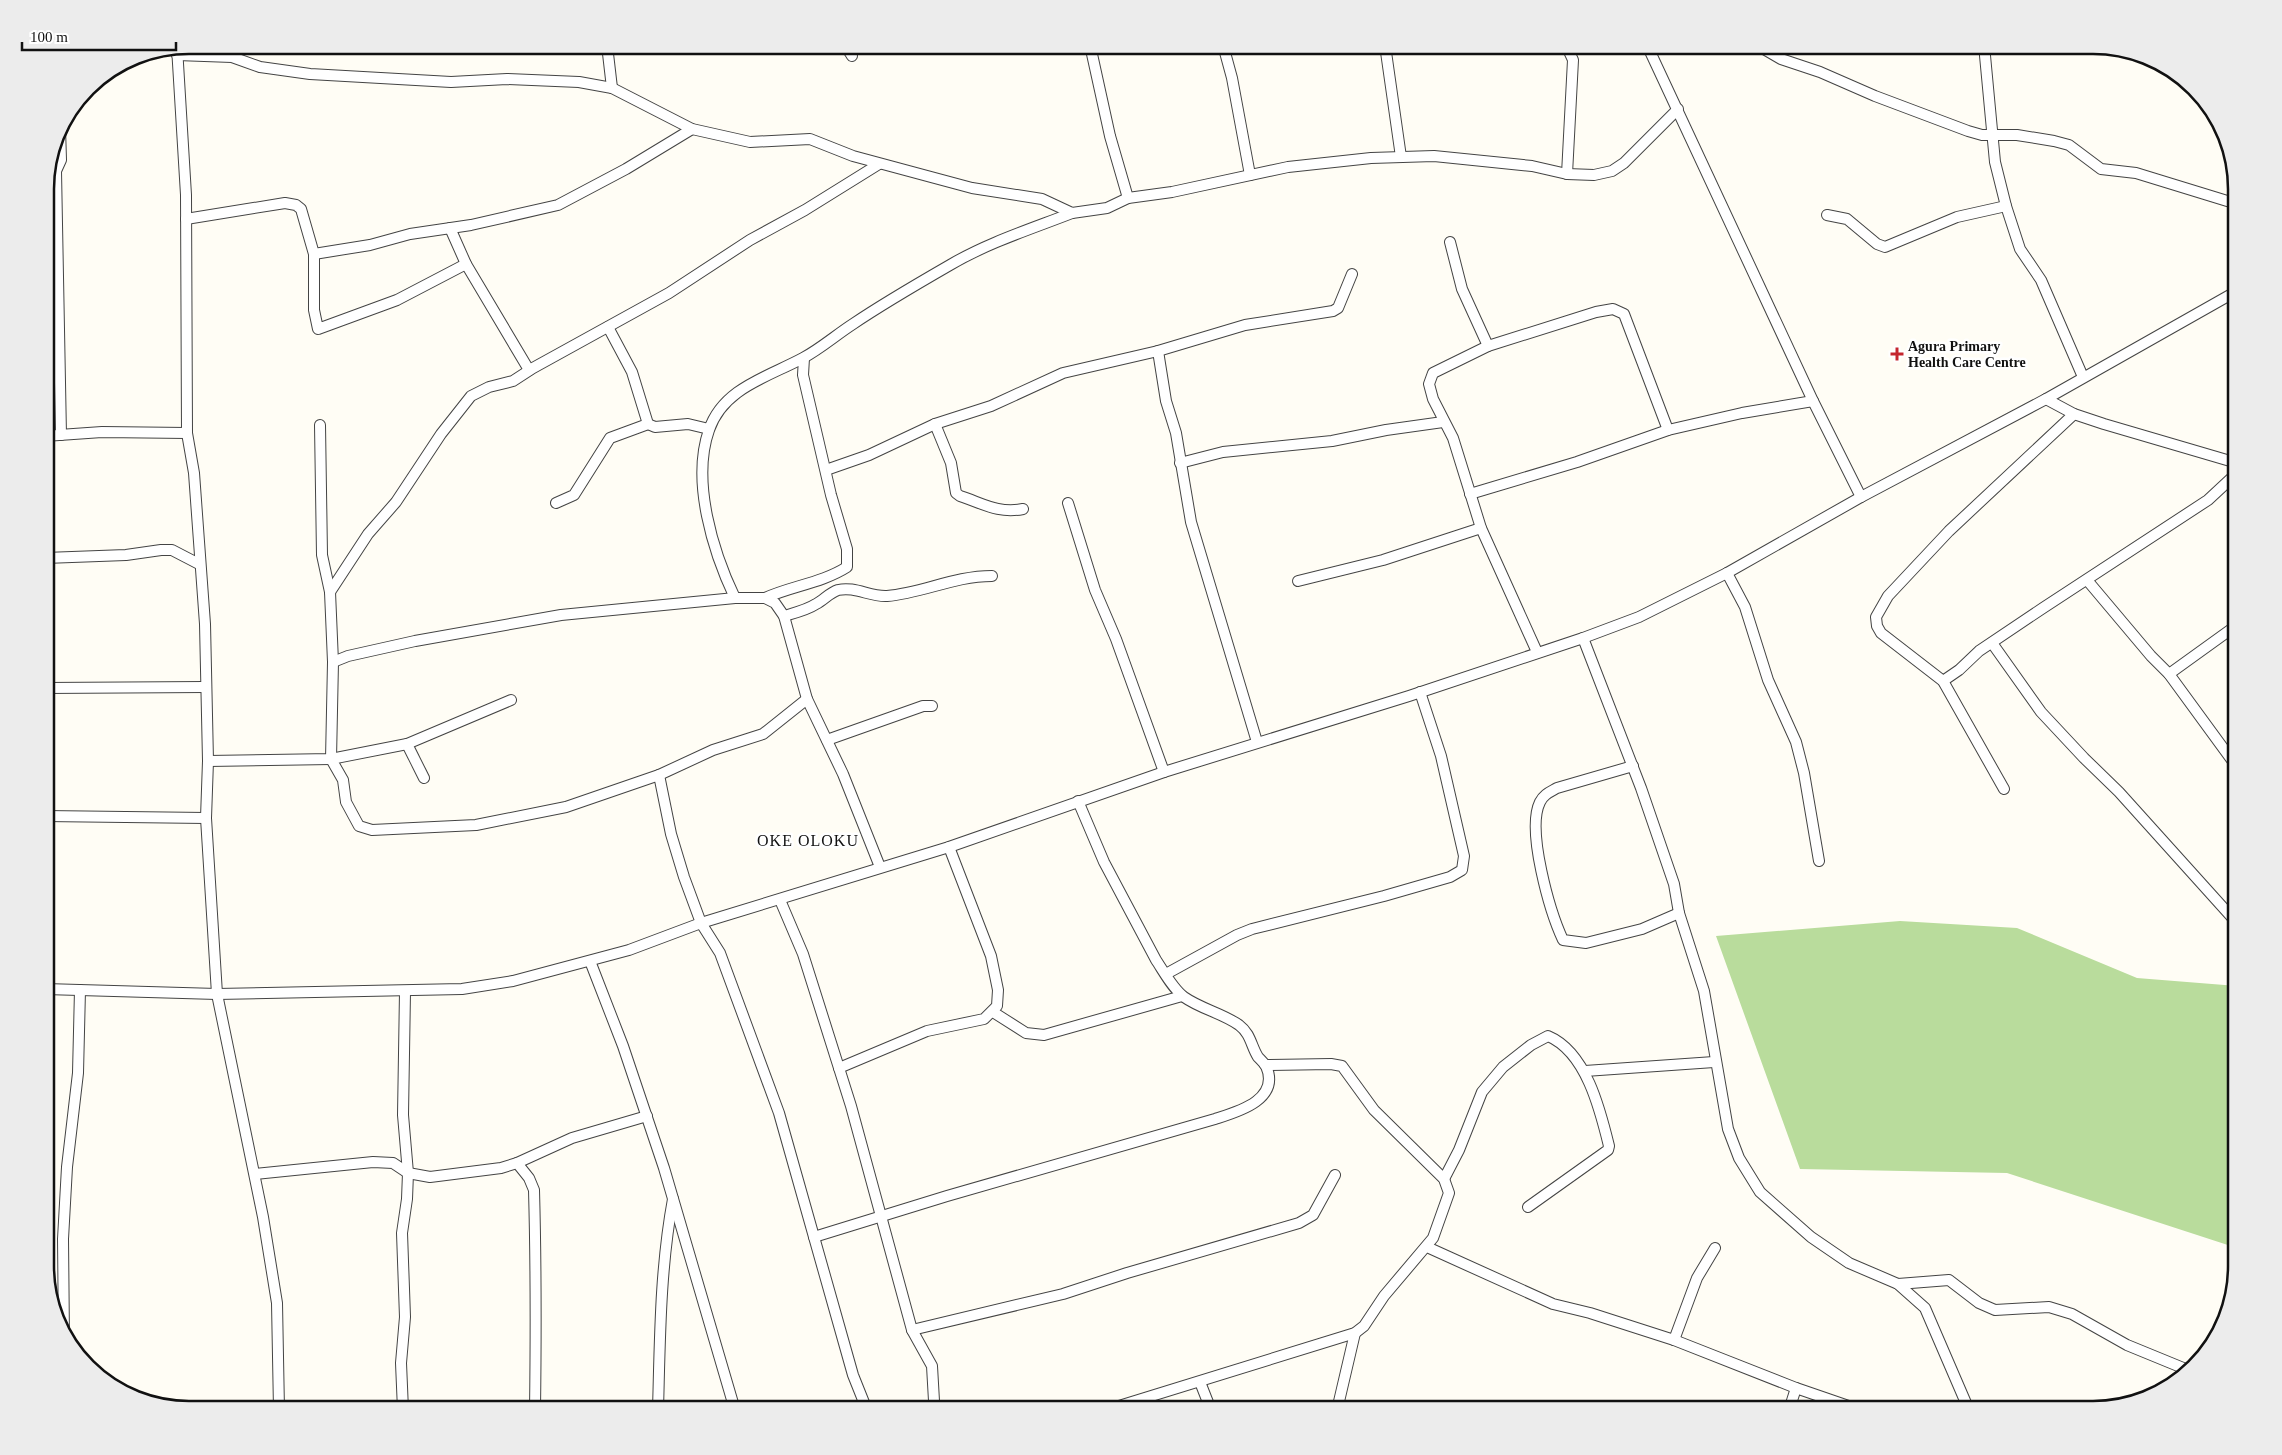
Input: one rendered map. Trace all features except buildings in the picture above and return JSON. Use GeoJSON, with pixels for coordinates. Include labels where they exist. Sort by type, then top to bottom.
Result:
{"type":"FeatureCollection","features":[{"type":"Feature","properties":{"kind":"street"},"geometry":{"type":"LineString","coordinates":[[177,54],[186,219],[187,433],[194,473],[204,624],[208,761],[206,818],[217,994],[255,1174],[277,1303],[279,1401]]}},
{"type":"Feature","properties":{"kind":"street"},"geometry":{"type":"LineString","coordinates":[[204,54],[232,57],[260,67],[310,74],[451,82],[555,80],[612,88],[692,129],[750,142],[810,139],[879,164],[972,188],[1042,199],[1072,213]]}},
{"type":"Feature","properties":{"kind":"street"},"geometry":{"type":"LineString","coordinates":[[608,54],[612,88]]}},
{"type":"Feature","properties":{"kind":"street"},"geometry":{"type":"LineString","coordinates":[[1092,54],[1110,136],[1128,198]]}},
{"type":"Feature","properties":{"kind":"street"},"geometry":{"type":"LineString","coordinates":[[1225,54],[1232,78],[1250,175]]}},
{"type":"Feature","properties":{"kind":"street"},"geometry":{"type":"LineString","coordinates":[[1386,54],[1401,157]]}},
{"type":"Feature","properties":{"kind":"street"},"geometry":{"type":"LineString","coordinates":[[1567,174],[1574,60],[1571,54]]}},
{"type":"Feature","properties":{"kind":"street"},"geometry":{"type":"LineString","coordinates":[[1651,54],[1813,401],[1861,496]]}},
{"type":"Feature","properties":{"kind":"street"},"geometry":{"type":"LineString","coordinates":[[1772,54],[1959,128],[1982,135],[2017,135],[2069,145],[2101,169],[2136,173],[2228,201]]}},
{"type":"Feature","properties":{"kind":"street"},"geometry":{"type":"LineString","coordinates":[[1985,54],[1995,162],[2006,206],[2020,249],[2041,280],[2083,377]]}},
{"type":"Feature","properties":{"kind":"street"},"geometry":{"type":"LineString","coordinates":[[735,598],[723,574],[704,498],[703,476],[709,429],[722,407],[737,392],[764,376],[804,358],[854,323],[952,264],[1072,213],[1107,208],[1128,198],[1172,192],[1312,164],[1370,158],[1434,156],[1532,166],[1567,174],[1594,175],[1612,171],[1624,164],[1678,109]]}},
{"type":"Feature","properties":{"kind":"street"},"geometry":{"type":"LineString","coordinates":[[314,254],[370,245],[410,234],[525,214],[558,205],[610,179],[692,129]]}},
{"type":"Feature","properties":{"kind":"street"},"geometry":{"type":"LineString","coordinates":[[61,147],[61,160],[56,171],[61,435]]}},
{"type":"Feature","properties":{"kind":"street"},"geometry":{"type":"LineString","coordinates":[[330,592],[368,534],[396,502],[441,434],[471,396],[489,387],[513,381],[529,370],[669,293],[750,240],[805,210],[879,164]]}},
{"type":"Feature","properties":{"kind":"street"},"geometry":{"type":"LineString","coordinates":[[186,219],[285,203],[296,205],[301,210],[314,254],[314,310],[318,328],[397,300],[466,264]]}},
{"type":"Feature","properties":{"kind":"street"},"geometry":{"type":"LineString","coordinates":[[1827,215],[1847,219],[1877,244],[1884,247],[1958,217],[2006,206]]}},
{"type":"Feature","properties":{"kind":"street"},"geometry":{"type":"LineString","coordinates":[[450,228],[466,264],[529,370]]}},
{"type":"Feature","properties":{"kind":"street"},"geometry":{"type":"LineString","coordinates":[[1450,242],[1462,289],[1488,346]]}},
{"type":"Feature","properties":{"kind":"street"},"geometry":{"type":"LineString","coordinates":[[826,470],[869,455],[935,424],[991,406],[1063,373],[1158,351],[1246,325],[1333,311],[1338,308],[1352,274]]}},
{"type":"Feature","properties":{"kind":"street"},"geometry":{"type":"LineString","coordinates":[[54,989],[217,994],[462,990],[590,962],[701,923],[949,847],[1164,772],[1420,692],[1583,638],[1639,617],[1726,573],[1861,496],[2046,399],[2228,296]]}},
{"type":"Feature","properties":{"kind":"street"},"geometry":{"type":"LineString","coordinates":[[1537,652],[1482,528],[1453,438],[1444,422],[1429,384],[1433,373],[1488,346],[1596,312],[1613,309],[1624,314],[1668,430]]}},
{"type":"Feature","properties":{"kind":"street"},"geometry":{"type":"LineString","coordinates":[[608,327],[632,372],[648,424]]}},
{"type":"Feature","properties":{"kind":"street"},"geometry":{"type":"LineString","coordinates":[[1158,351],[1166,401],[1176,433],[1191,522],[1205,575],[1234,660],[1257,742]]}},
{"type":"Feature","properties":{"kind":"street"},"geometry":{"type":"LineString","coordinates":[[333,662],[348,656],[415,641],[561,615],[735,598],[765,598],[784,589],[834,576],[847,567],[847,549],[831,495],[803,375],[804,358]]}},
{"type":"Feature","properties":{"kind":"street"},"geometry":{"type":"LineString","coordinates":[[2046,399],[2074,414],[2228,459]]}},
{"type":"Feature","properties":{"kind":"street"},"geometry":{"type":"LineString","coordinates":[[1470,494],[1577,462],[1668,430],[1742,413],[1813,401]]}},
{"type":"Feature","properties":{"kind":"street"},"geometry":{"type":"LineString","coordinates":[[2004,789],[1943,681],[1881,633],[1877,626],[1876,618],[1880,606],[1888,596],[1949,532],[2074,414]]}},
{"type":"Feature","properties":{"kind":"street"},"geometry":{"type":"LineString","coordinates":[[1180,463],[1223,452],[1332,441],[1444,422]]}},
{"type":"Feature","properties":{"kind":"street"},"geometry":{"type":"LineString","coordinates":[[556,503],[574,495],[610,438],[648,424],[655,427],[688,424],[709,429]]}},
{"type":"Feature","properties":{"kind":"street"},"geometry":{"type":"LineString","coordinates":[[935,424],[951,463],[954,485],[960,496],[992,509],[1013,511],[1023,509]]}},
{"type":"Feature","properties":{"kind":"street"},"geometry":{"type":"LineString","coordinates":[[320,425],[322,554],[330,592],[333,662],[331,759],[342,780],[346,802],[360,826],[372,830],[438,825],[476,825],[566,807],[659,774],[713,750],[763,734],[807,699]]}},
{"type":"Feature","properties":{"kind":"street"},"geometry":{"type":"LineString","coordinates":[[54,435],[102,432],[187,433]]}},
{"type":"Feature","properties":{"kind":"street"},"geometry":{"type":"LineString","coordinates":[[1943,681],[1992,643],[2208,500],[2228,481]]}},
{"type":"Feature","properties":{"kind":"street"},"geometry":{"type":"LineString","coordinates":[[1068,504],[1095,590],[1116,639],[1164,772]]}},
{"type":"Feature","properties":{"kind":"street"},"geometry":{"type":"LineString","coordinates":[[1298,581],[1383,560],[1482,528]]}},
{"type":"Feature","properties":{"kind":"street"},"geometry":{"type":"LineString","coordinates":[[54,558],[126,555],[172,550],[199,564]]}},
{"type":"Feature","properties":{"kind":"street"},"geometry":{"type":"LineString","coordinates":[[1726,573],[1745,607],[1768,680],[1796,742],[1804,773],[1819,861]]}},
{"type":"Feature","properties":{"kind":"street"},"geometry":{"type":"LineString","coordinates":[[784,616],[816,605],[831,592],[840,589],[850,588],[885,596],[974,576],[992,576]]}},
{"type":"Feature","properties":{"kind":"street"},"geometry":{"type":"LineString","coordinates":[[2086,580],[2150,656],[2169,674],[2228,755]]}},
{"type":"Feature","properties":{"kind":"street"},"geometry":{"type":"LineString","coordinates":[[765,598],[775,604],[784,616],[807,699],[827,740],[880,867]]}},
{"type":"Feature","properties":{"kind":"street"},"geometry":{"type":"LineString","coordinates":[[2169,674],[2228,631]]}},
{"type":"Feature","properties":{"kind":"street"},"geometry":{"type":"LineString","coordinates":[[1583,638],[1633,766],[1660,839],[1674,884],[1679,913],[1704,991],[1714,1062],[1728,1130],[1739,1158],[1760,1192],[1811,1237],[1850,1263],[1898,1284],[1925,1308],[1965,1401]]}},
{"type":"Feature","properties":{"kind":"street"},"geometry":{"type":"LineString","coordinates":[[1992,643],[2041,712],[2084,758],[2120,792],[2228,913]]}},
{"type":"Feature","properties":{"kind":"street"},"geometry":{"type":"LineString","coordinates":[[54,688],[205,687]]}},
{"type":"Feature","properties":{"kind":"street"},"geometry":{"type":"LineString","coordinates":[[1166,974],[1237,935],[1252,929],[1384,896],[1450,877],[1462,870],[1464,856],[1443,765],[1420,692]]}},
{"type":"Feature","properties":{"kind":"street"},"geometry":{"type":"LineString","coordinates":[[208,761],[331,759],[407,744],[511,700]]}},
{"type":"Feature","properties":{"kind":"street"},"geometry":{"type":"LineString","coordinates":[[827,740],[923,706],[932,706]]}},
{"type":"Feature","properties":{"kind":"street"},"geometry":{"type":"LineString","coordinates":[[407,744],[424,778]]}},
{"type":"Feature","properties":{"kind":"street"},"geometry":{"type":"LineString","coordinates":[[1633,766],[1557,788],[1547,793],[1540,802],[1535,823],[1535,840],[1554,921],[1563,940],[1586,943],[1642,929],[1679,913]]}},
{"type":"Feature","properties":{"kind":"street"},"geometry":{"type":"LineString","coordinates":[[659,774],[672,834],[701,923],[720,953],[750,1029],[764,1077],[779,1113],[853,1375],[863,1401]]}},
{"type":"Feature","properties":{"kind":"street"},"geometry":{"type":"LineString","coordinates":[[814,1237],[1195,1125],[1250,1107],[1262,1096],[1267,1087],[1268,1074],[1265,1065],[1258,1057],[1252,1038],[1241,1026],[1182,996],[1156,960],[1104,862],[1078,801]]}},
{"type":"Feature","properties":{"kind":"street"},"geometry":{"type":"LineString","coordinates":[[54,816],[206,818]]}},
{"type":"Feature","properties":{"kind":"street"},"geometry":{"type":"LineString","coordinates":[[839,1068],[927,1031],[984,1019],[993,1012],[1000,1000],[992,956],[949,847]]}},
{"type":"Feature","properties":{"kind":"street"},"geometry":{"type":"LineString","coordinates":[[780,900],[803,954],[839,1068],[912,1330],[932,1366],[934,1401]]}},
{"type":"Feature","properties":{"kind":"street"},"geometry":{"type":"LineString","coordinates":[[590,962],[611,1011],[647,1116],[732,1401]]}},
{"type":"Feature","properties":{"kind":"street"},"geometry":{"type":"LineString","coordinates":[[64,1317],[63,1239],[67,1167],[78,1073],[80,990]]}},
{"type":"Feature","properties":{"kind":"street"},"geometry":{"type":"LineString","coordinates":[[403,1401],[401,1363],[405,1317],[402,1233],[407,1199],[408,1172],[403,1115],[405,992]]}},
{"type":"Feature","properties":{"kind":"street"},"geometry":{"type":"LineString","coordinates":[[993,1012],[1026,1033],[1044,1035],[1182,996]]}},
{"type":"Feature","properties":{"kind":"street"},"geometry":{"type":"LineString","coordinates":[[1444,1180],[1482,1092],[1502,1068],[1530,1045],[1548,1036],[1557,1040],[1585,1071],[1609,1146],[1608,1150],[1528,1207]]}},
{"type":"Feature","properties":{"kind":"street"},"geometry":{"type":"LineString","coordinates":[[1585,1071],[1714,1062]]}},
{"type":"Feature","properties":{"kind":"street"},"geometry":{"type":"LineString","coordinates":[[1136,1401],[1355,1333],[1364,1326],[1384,1296],[1434,1238],[1449,1192],[1444,1180],[1374,1110],[1342,1066],[1332,1064],[1265,1065]]}},
{"type":"Feature","properties":{"kind":"street"},"geometry":{"type":"LineString","coordinates":[[255,1174],[373,1162],[393,1163],[408,1172],[430,1177],[502,1168],[572,1138],[647,1116]]}},
{"type":"Feature","properties":{"kind":"street"},"geometry":{"type":"LineString","coordinates":[[517,1163],[529,1178],[534,1190],[537,1276],[535,1401]]}},
{"type":"Feature","properties":{"kind":"street"},"geometry":{"type":"LineString","coordinates":[[912,1330],[1063,1294],[1127,1273],[1299,1223],[1313,1215],[1335,1175]]}},
{"type":"Feature","properties":{"kind":"street"},"geometry":{"type":"LineString","coordinates":[[658,1401],[663,1271],[673,1198]]}},
{"type":"Feature","properties":{"kind":"street"},"geometry":{"type":"LineString","coordinates":[[1427,1247],[1552,1304],[1590,1313],[1674,1340],[1834,1401]]}},
{"type":"Feature","properties":{"kind":"street"},"geometry":{"type":"LineString","coordinates":[[1674,1340],[1697,1278],[1715,1248]]}},
{"type":"Feature","properties":{"kind":"street"},"geometry":{"type":"LineString","coordinates":[[1898,1284],[1949,1280],[1979,1303],[1995,1310],[2049,1307],[2072,1314],[2127,1345],[2182,1368]]}},
{"type":"Feature","properties":{"kind":"street"},"geometry":{"type":"LineString","coordinates":[[1339,1401],[1355,1333]]}},
{"type":"Feature","properties":{"kind":"street"},"geometry":{"type":"LineString","coordinates":[[1200,1382],[1207,1401]]}},
{"type":"Feature","properties":{"kind":"street"},"geometry":{"type":"LineString","coordinates":[[1792,1401],[1796,1388]]}},
{"type":"Feature","properties":{"kind":"green space"},"geometry":{"type":"Polygon","coordinates":[[[1900,921],[2017,928],[2137,978],[2228,985],[2228,1245],[2007,1173],[1800,1169],[1716,936],[1900,921]]]}},
{"type":"Feature","properties":{"kind":"place","name":"Agura Primary Health Care Centre"},"geometry":{"type":"Point","coordinates":[1897,354]}},
{"type":"Feature","properties":{"kind":"district","name":"OKE OLOKU"},"geometry":{"type":"Point","coordinates":[808,840]}}]}
